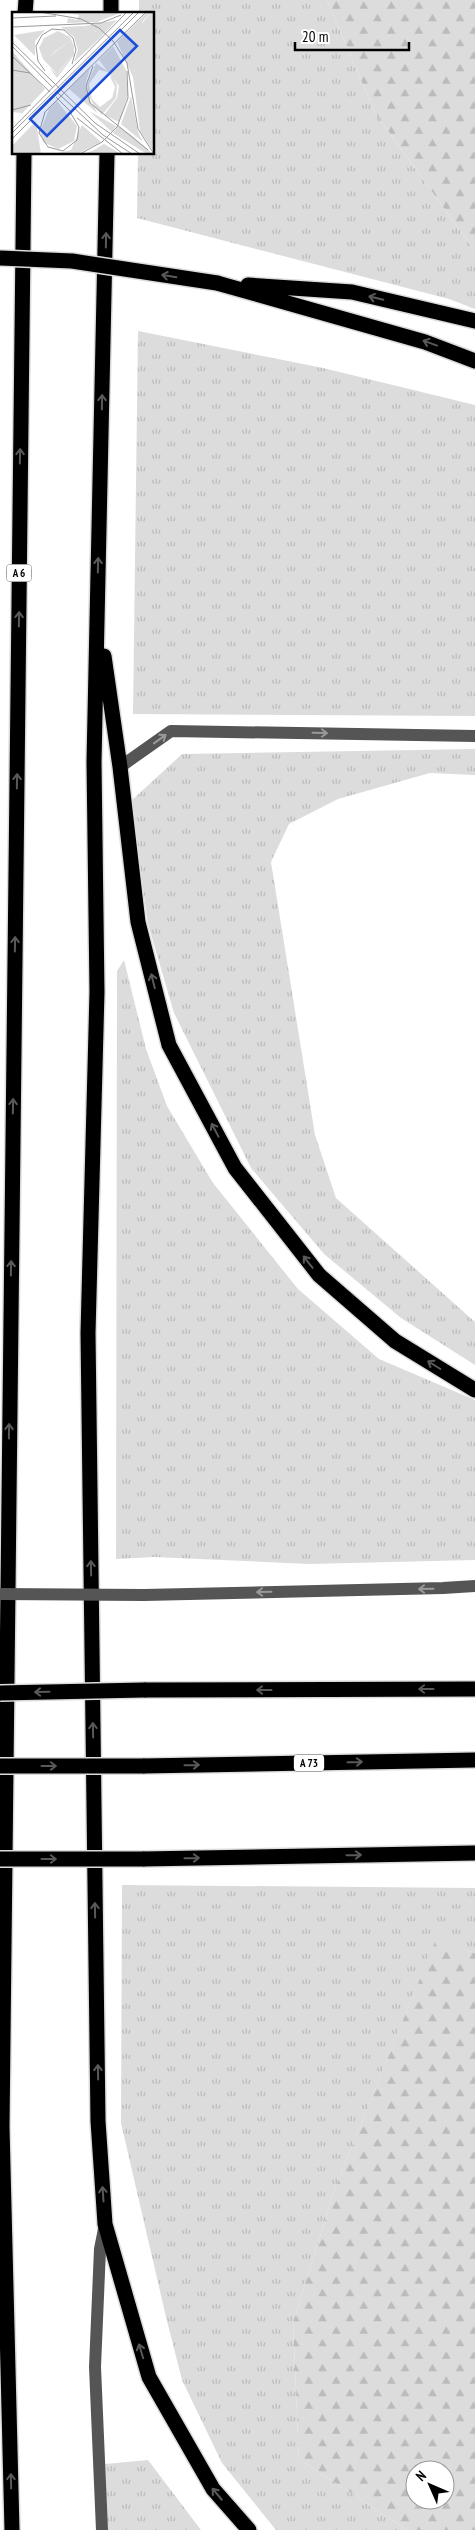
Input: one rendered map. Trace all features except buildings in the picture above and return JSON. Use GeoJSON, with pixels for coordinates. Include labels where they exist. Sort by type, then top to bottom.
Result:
{"type":"FeatureCollection","features":[{"type":"Feature","properties":{"kind":"highway","name":"A 6"},"geometry":{"type":"LineString","coordinates":[[12,2530],[2,2118],[24,155]]}},
{"type":"Feature","properties":{"kind":"highway"},"geometry":{"type":"LineString","coordinates":[[107,155],[94,762],[97,992],[88,1333],[98,2121],[105,2224],[149,2377],[212,2489],[250,2530]]}},
{"type":"Feature","properties":{"kind":"highway"},"geometry":{"type":"LineString","coordinates":[[0,258],[72,260],[217,283],[352,292],[475,321]]}},
{"type":"Feature","properties":{"kind":"highway"},"geometry":{"type":"LineString","coordinates":[[217,283],[426,342],[475,361]]}},
{"type":"Feature","properties":{"kind":"highway"},"geometry":{"type":"LineString","coordinates":[[97,613],[120,768],[138,922],[169,1045],[234,1168],[319,1275],[394,1341],[475,1390]]}},
{"type":"Feature","properties":{"kind":"highway"},"geometry":{"type":"LineString","coordinates":[[0,1692],[475,1689]]}},
{"type":"Feature","properties":{"kind":"highway","name":"A 73"},"geometry":{"type":"LineString","coordinates":[[0,1766],[144,1766],[475,1760]]}},
{"type":"Feature","properties":{"kind":"highway"},"geometry":{"type":"LineString","coordinates":[[0,1859],[143,1859],[470,1854]]}},
{"type":"Feature","properties":{"kind":"lane"},"geometry":{"type":"LineString","coordinates":[[120,768],[171,731],[475,736]]}},
{"type":"Feature","properties":{"kind":"lane"},"geometry":{"type":"LineString","coordinates":[[0,1594],[144,1595],[475,1586]]}},
{"type":"Feature","properties":{"kind":"lane"},"geometry":{"type":"LineString","coordinates":[[102,2530],[95,2367],[100,2249],[105,2224]]}},
{"type":"Feature","properties":{"kind":"green space"},"geometry":{"type":"Polygon","coordinates":[[[139,0],[327,0],[375,113],[475,251],[475,309],[449,299],[137,218],[138,155],[155,155],[155,12],[139,12],[139,0]]]}},
{"type":"Feature","properties":{"kind":"green space"},"geometry":{"type":"Polygon","coordinates":[[[327,0],[475,0],[475,251],[375,113],[327,0]]]}},
{"type":"Feature","properties":{"kind":"green space"},"geometry":{"type":"Polygon","coordinates":[[[138,331],[323,368],[475,405],[475,716],[133,714],[138,331]]]}},
{"type":"Feature","properties":{"kind":"green space"},"geometry":{"type":"Polygon","coordinates":[[[475,749],[475,775],[430,773],[338,799],[289,824],[271,862],[315,1135],[336,1198],[475,1322],[475,1365],[401,1318],[324,1254],[251,1168],[174,1013],[148,924],[131,801],[182,754],[475,749]]]}},
{"type":"Feature","properties":{"kind":"green space"},"geometry":{"type":"Polygon","coordinates":[[[124,960],[146,1049],[167,1106],[213,1183],[298,1289],[379,1359],[475,1400],[475,1560],[309,1564],[154,1557],[116,1559],[117,971],[124,960]]]}},
{"type":"Feature","properties":{"kind":"green space"},"geometry":{"type":"Polygon","coordinates":[[[122,1885],[475,1888],[475,1953],[436,1940],[335,2188],[293,2323],[299,2459],[407,2530],[276,2530],[222,2463],[182,2380],[121,2123],[122,1885]]]}},
{"type":"Feature","properties":{"kind":"green space"},"geometry":{"type":"Polygon","coordinates":[[[436,1939],[475,1953],[475,2530],[407,2530],[299,2459],[293,2323],[335,2188],[436,1939]]]}},
{"type":"Feature","properties":{"kind":"green space"},"geometry":{"type":"Polygon","coordinates":[[[148,2460],[201,2530],[107,2530],[105,2464],[148,2460]]]}}]}
